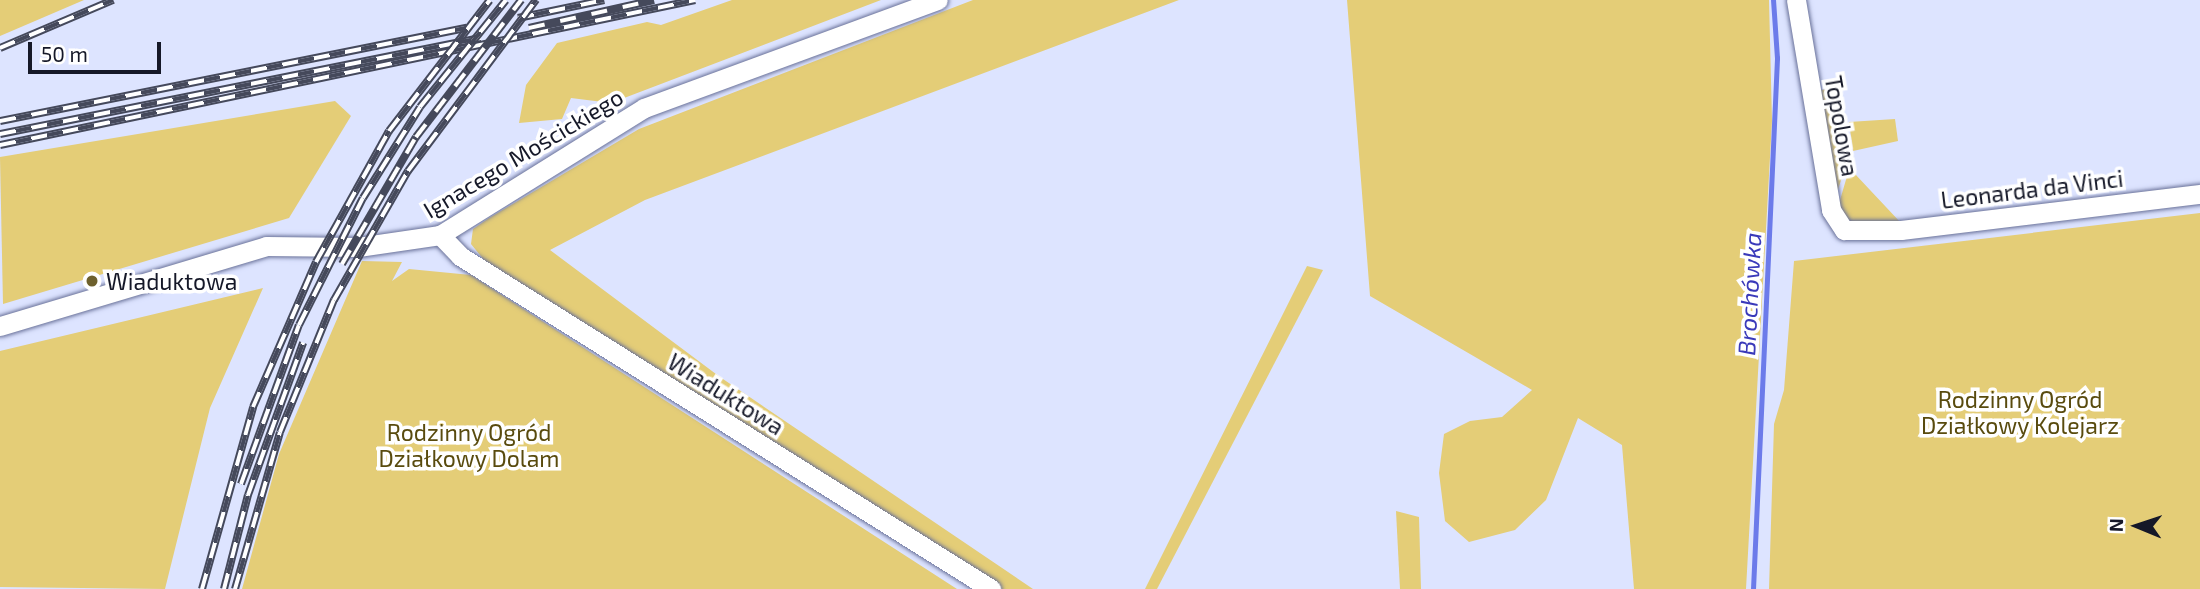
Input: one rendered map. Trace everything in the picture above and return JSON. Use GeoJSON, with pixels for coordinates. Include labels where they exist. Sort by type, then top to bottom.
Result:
{"type":"FeatureCollection","features":[{"type":"Feature","properties":{"kind":"street","name":"Ignacego Mościckiego"},"geometry":{"type":"LineString","coordinates":[[0,326],[265,246],[372,246],[440,235],[644,108],[938,0]]}},
{"type":"Feature","properties":{"kind":"street","name":"Topolowa"},"geometry":{"type":"LineString","coordinates":[[1796,0],[1831,210],[1844,229],[1870,232]]}},
{"type":"Feature","properties":{"kind":"street","name":"Leonarda da Vinci"},"geometry":{"type":"LineString","coordinates":[[1870,232],[2200,194]]}},
{"type":"Feature","properties":{"kind":"street","name":"Wiaduktowa"},"geometry":{"type":"LineString","coordinates":[[440,235],[460,256],[990,589]]}},
{"type":"Feature","properties":{"kind":"green space"},"geometry":{"type":"Polygon","coordinates":[[[0,0],[84,0],[0,36],[0,0]]]}},
{"type":"Feature","properties":{"kind":"green space"},"geometry":{"type":"Polygon","coordinates":[[[732,0],[881,0],[611,103],[571,98],[562,119],[519,123],[526,85],[557,43],[647,22],[661,25],[732,0]]]}},
{"type":"Feature","properties":{"kind":"green space"},"geometry":{"type":"Polygon","coordinates":[[[973,0],[1179,0],[645,200],[550,250],[720,377],[1033,589],[997,589],[484,260],[471,244],[473,229],[489,218],[639,129],[973,0]]]}},
{"type":"Feature","properties":{"kind":"green space"},"geometry":{"type":"Polygon","coordinates":[[[1347,0],[1769,0],[1772,121],[1746,589],[1634,589],[1622,445],[1578,418],[1546,500],[1515,530],[1469,542],[1445,521],[1439,473],[1444,434],[1470,421],[1502,417],[1532,390],[1370,296],[1347,0]]]}},
{"type":"Feature","properties":{"kind":"green space"},"geometry":{"type":"Polygon","coordinates":[[[1832,89],[1842,177],[1836,196],[1819,90],[1832,89]]]}},
{"type":"Feature","properties":{"kind":"green space"},"geometry":{"type":"Polygon","coordinates":[[[335,101],[351,116],[289,218],[3,304],[0,157],[335,101]]]}},
{"type":"Feature","properties":{"kind":"green space"},"geometry":{"type":"Polygon","coordinates":[[[1895,119],[1898,141],[1853,151],[1849,122],[1895,119]]]}},
{"type":"Feature","properties":{"kind":"green space"},"geometry":{"type":"Polygon","coordinates":[[[1850,166],[1901,223],[1848,223],[1838,207],[1850,166]]]}},
{"type":"Feature","properties":{"kind":"green space","name":"Rodzinny Ogród Działkowy Kolejarz"},"geometry":{"type":"Polygon","coordinates":[[[2200,213],[2200,589],[1769,589],[1774,424],[1784,390],[1794,261],[2200,213]]]}},
{"type":"Feature","properties":{"kind":"green space","name":"Rodzinny Ogród Działkowy Dolam"},"geometry":{"type":"Polygon","coordinates":[[[362,261],[402,262],[392,281],[409,269],[471,275],[957,589],[242,589],[279,454],[362,261]]]}},
{"type":"Feature","properties":{"kind":"green space"},"geometry":{"type":"Polygon","coordinates":[[[1307,266],[1323,270],[1157,589],[1145,589],[1307,266]]]}},
{"type":"Feature","properties":{"kind":"green space"},"geometry":{"type":"Polygon","coordinates":[[[263,288],[210,408],[165,589],[0,587],[0,351],[263,288]]]}},
{"type":"Feature","properties":{"kind":"green space"},"geometry":{"type":"Polygon","coordinates":[[[1396,511],[1419,517],[1421,589],[1400,589],[1396,511]]]}},
{"type":"Feature","properties":{"kind":"waterway","name":"Brochówka"},"geometry":{"type":"LineString","coordinates":[[1753,589],[1777,58],[1773,0]]}},
{"type":"Feature","properties":{"kind":"railway"},"geometry":{"type":"LineString","coordinates":[[0,48],[113,0]]}},
{"type":"Feature","properties":{"kind":"railway"},"geometry":{"type":"LineString","coordinates":[[202,589],[253,407],[316,262],[389,131],[490,0]]}},
{"type":"Feature","properties":{"kind":"railway"},"geometry":{"type":"LineString","coordinates":[[241,484],[299,325],[363,198],[420,107],[506,0]]}},
{"type":"Feature","properties":{"kind":"railway"},"geometry":{"type":"LineString","coordinates":[[342,264],[416,137],[521,0]]}},
{"type":"Feature","properties":{"kind":"railway"},"geometry":{"type":"LineString","coordinates":[[235,589],[280,432],[334,300],[408,171],[536,0]]}},
{"type":"Feature","properties":{"kind":"railway"},"geometry":{"type":"LineString","coordinates":[[518,18],[604,0]]}},
{"type":"Feature","properties":{"kind":"railway"},"geometry":{"type":"LineString","coordinates":[[529,28],[654,0]]}},
{"type":"Feature","properties":{"kind":"railway"},"geometry":{"type":"LineString","coordinates":[[0,145],[695,0]]}},
{"type":"Feature","properties":{"kind":"railway"},"geometry":{"type":"LineString","coordinates":[[0,121],[467,28]]}},
{"type":"Feature","properties":{"kind":"railway"},"geometry":{"type":"LineString","coordinates":[[0,134],[481,38]]}},
{"type":"Feature","properties":{"kind":"railway"},"geometry":{"type":"LineString","coordinates":[[224,589],[248,495],[303,343]]}},
{"type":"Feature","properties":{"kind":"place","name":"Wiaduktowa"},"geometry":{"type":"Point","coordinates":[92,281]}}]}
